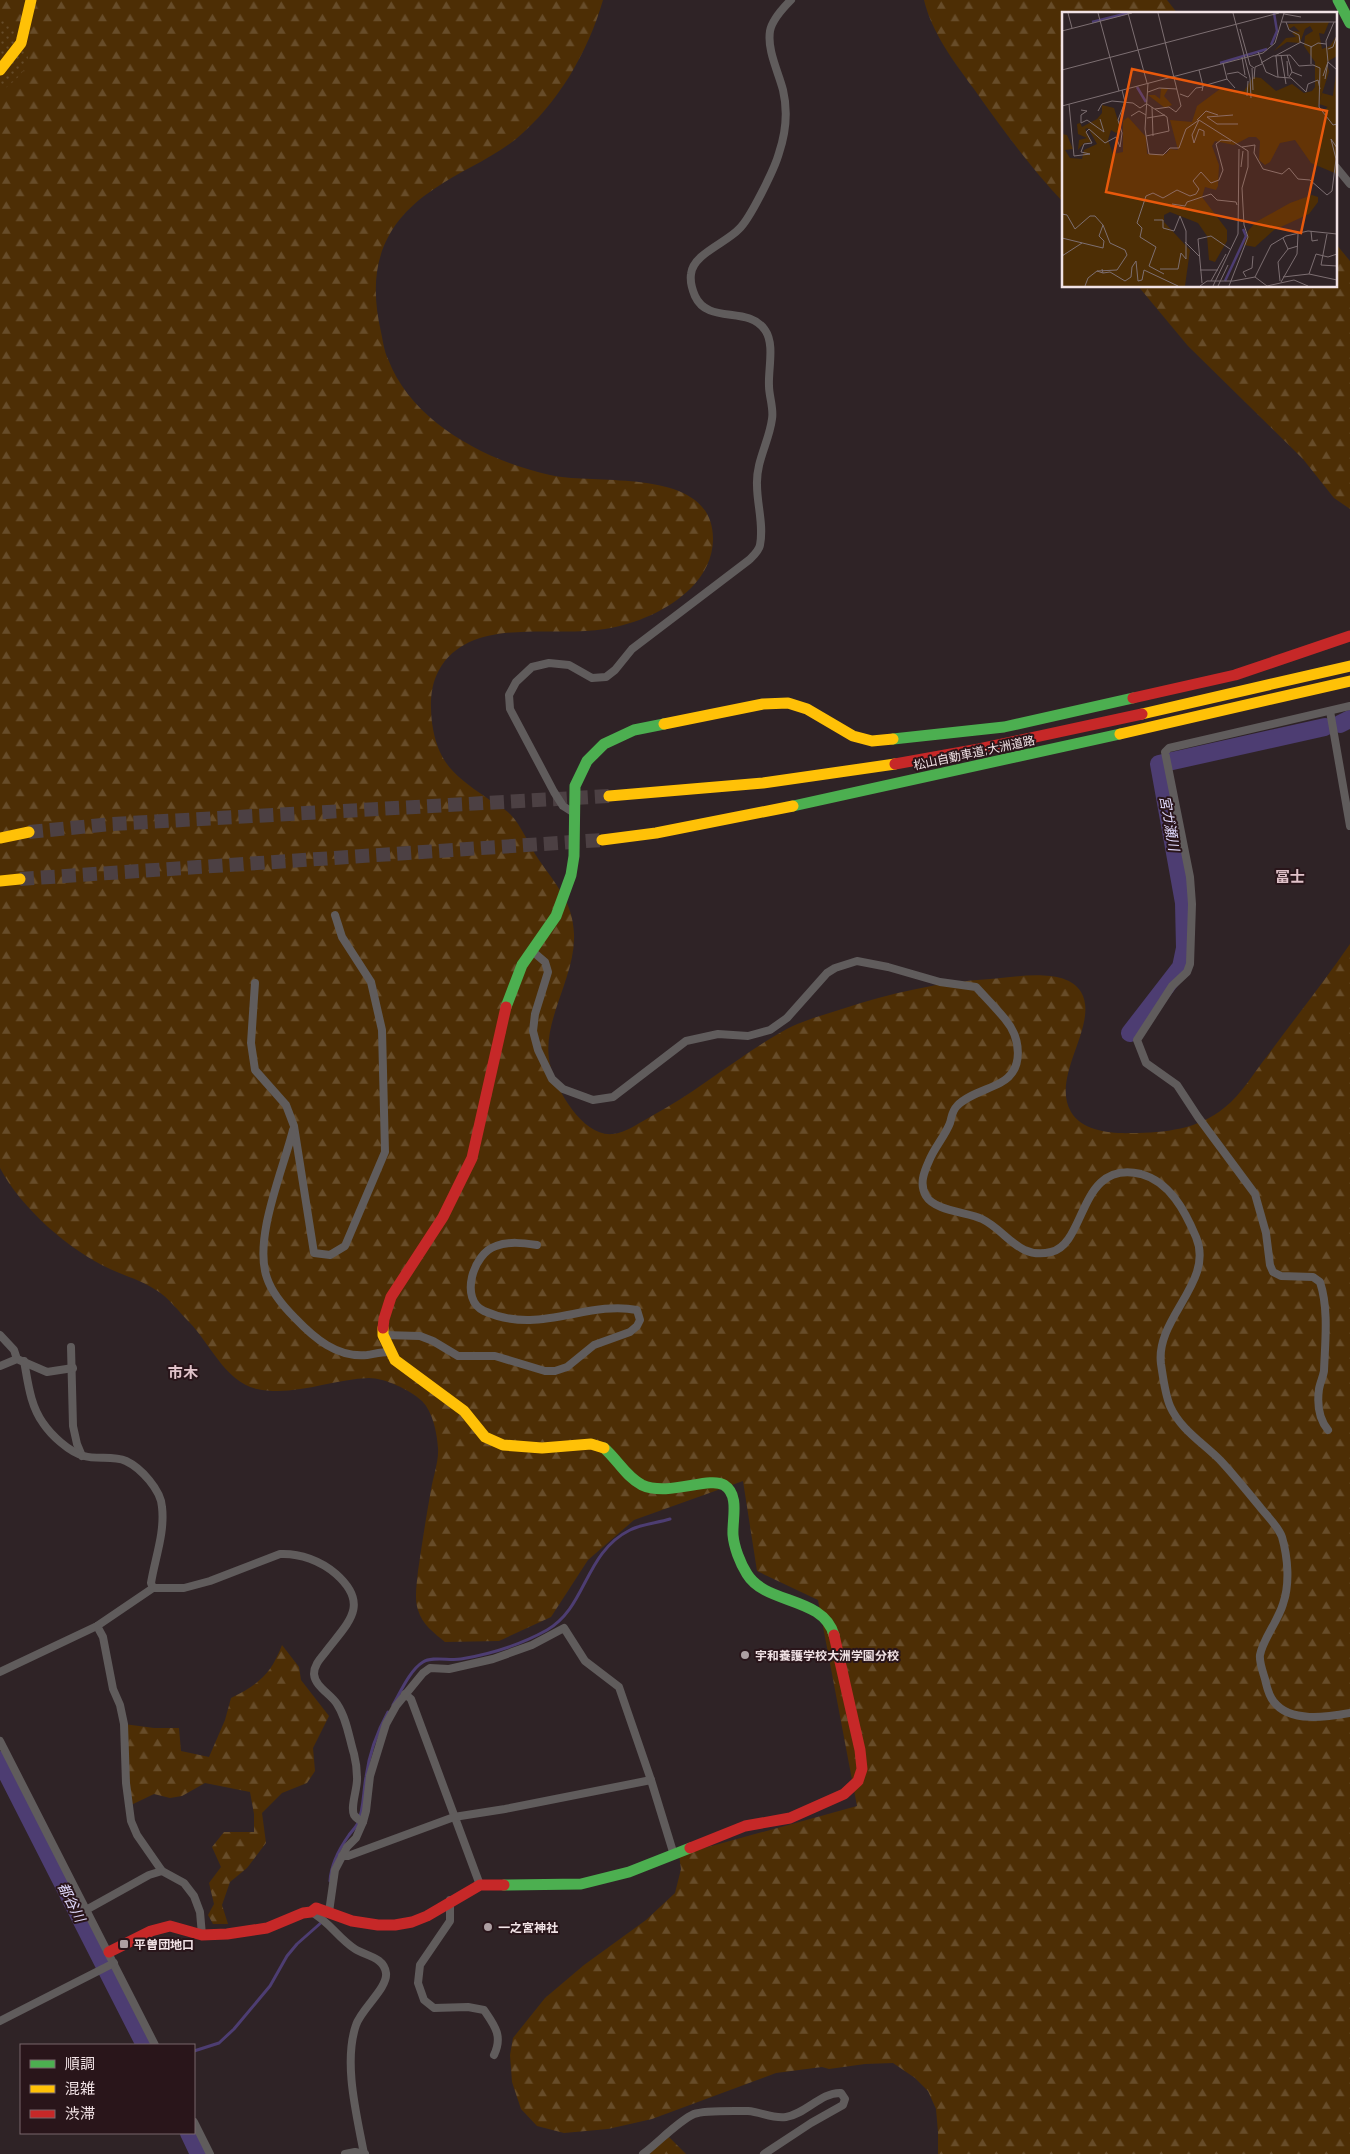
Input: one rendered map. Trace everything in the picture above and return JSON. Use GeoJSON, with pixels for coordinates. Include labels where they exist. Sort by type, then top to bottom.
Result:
{"type":"FeatureCollection","features":[{"type":"Feature","properties":{"kind":"main road"},"geometry":{"type":"LineString","coordinates":[[0,70],[21,43],[31,0]]}},
{"type":"Feature","properties":{"kind":"main road"},"geometry":{"type":"LineString","coordinates":[[1338,0],[1350,23]]}},
{"type":"Feature","properties":{"kind":"main road"},"geometry":{"type":"LineString","coordinates":[[111,1960],[151,1931],[170,1926],[202,1935],[227,1934],[268,1928],[303,1913],[312,1912],[316,1908],[349,1920],[378,1926],[398,1925],[420,1919],[450,1900],[480,1885],[581,1884],[597,1882],[629,1872],[745,1826],[790,1818],[844,1794],[858,1781],[862,1769],[860,1750],[833,1632],[825,1619],[812,1610],[761,1589],[747,1575],[739,1558],[733,1535],[734,1506],[731,1492],[723,1484],[711,1482],[674,1489],[654,1489],[640,1484],[630,1477],[615,1457],[604,1448],[591,1444],[542,1448],[503,1445],[485,1437],[464,1411],[394,1360],[383,1335],[384,1319],[391,1297],[443,1217],[472,1158],[506,1007],[522,965],[531,950],[549,929],[556,916],[571,875],[574,856],[575,786],[587,761],[604,744],[634,730],[763,704],[788,703],[807,709],[853,736],[872,741],[923,738],[1004,727],[1235,675],[1350,636]]}},
{"type":"Feature","properties":{"kind":"main road","name":"松山自動車道;大洲道路"},"geometry":{"type":"LineString","coordinates":[[609,796],[751,784],[918,760],[1055,733],[1350,666]]}},
{"type":"Feature","properties":{"kind":"main road","name":"松山自動車道;大洲道路"},"geometry":{"type":"LineString","coordinates":[[602,840],[656,833],[756,814],[1060,748],[1350,681]]}},
{"type":"Feature","properties":{"kind":"main road"},"geometry":{"type":"LineString","coordinates":[[0,838],[30,832]]}},
{"type":"Feature","properties":{"kind":"main road"},"geometry":{"type":"LineString","coordinates":[[0,881],[20,879]]}},
{"type":"Feature","properties":{"kind":"street"},"geometry":{"type":"LineString","coordinates":[[574,813],[562,806],[510,709],[509,695],[516,682],[532,667],[549,663],[568,664],[592,678],[606,677],[615,670],[632,649],[749,560],[760,547],[761,528],[756,485],[758,465],[772,419],[768,385],[770,348],[766,331],[756,320],[738,315],[709,312],[699,304],[692,289],[691,273],[700,257],[724,242],[741,228],[764,188],[778,156],[785,134],[786,118],[782,90],[769,38],[770,29],[790,0]]}},
{"type":"Feature","properties":{"kind":"street"},"geometry":{"type":"LineString","coordinates":[[1338,169],[1350,184]]}},
{"type":"Feature","properties":{"kind":"street"},"geometry":{"type":"LineString","coordinates":[[1328,1430],[1321,1422],[1318,1404],[1325,1348],[1324,1293],[1320,1282],[1313,1277],[1281,1276],[1273,1272],[1270,1265],[1266,1233],[1255,1194],[1203,1124],[1177,1085],[1146,1063],[1137,1040],[1172,986],[1187,972],[1190,964],[1192,904],[1190,877],[1165,752],[1169,748],[1350,706]]}},
{"type":"Feature","properties":{"kind":"street"},"geometry":{"type":"LineString","coordinates":[[1330,710],[1350,826]]}},
{"type":"Feature","properties":{"kind":"street"},"geometry":{"type":"LineString","coordinates":[[255,983],[252,1043],[255,1070],[286,1105],[294,1126],[314,1253],[330,1255],[345,1246],[385,1152],[386,1134],[382,1030],[370,982],[342,938],[335,915]]}},
{"type":"Feature","properties":{"kind":"street"},"geometry":{"type":"LineString","coordinates":[[531,950],[545,962],[548,972],[535,1014],[533,1031],[538,1050],[552,1079],[563,1089],[593,1100],[613,1096],[686,1041],[718,1034],[748,1036],[770,1030],[787,1018],[827,973],[835,968],[857,961],[888,967],[940,982],[976,987],[1007,1021],[1014,1035],[1019,1059],[1011,1077],[963,1101],[957,1106],[922,1178],[925,1195],[935,1204],[980,1218],[997,1227],[1013,1245],[1024,1250],[1042,1253],[1054,1252],[1064,1244],[1087,1200],[1106,1178],[1134,1172],[1148,1176],[1171,1192],[1198,1240],[1201,1258],[1198,1271],[1174,1315],[1160,1359],[1169,1405],[1189,1433],[1238,1479],[1280,1533],[1286,1553],[1287,1582],[1283,1604],[1260,1656],[1268,1693],[1275,1704],[1286,1711],[1304,1716],[1329,1716],[1350,1713]]}},
{"type":"Feature","properties":{"kind":"street"},"geometry":{"type":"LineString","coordinates":[[294,1126],[268,1216],[265,1249],[266,1276],[273,1292],[290,1313],[312,1336],[330,1348],[345,1353],[366,1355],[389,1352]]}},
{"type":"Feature","properties":{"kind":"street"},"geometry":{"type":"LineString","coordinates":[[383,1335],[420,1336],[433,1341],[458,1356],[495,1356],[545,1371],[555,1371],[567,1367],[594,1345],[630,1332],[637,1326],[640,1320],[637,1310],[621,1307],[545,1320],[508,1319],[482,1310],[474,1301],[470,1284],[473,1269],[483,1254],[495,1246],[516,1242],[537,1245]]}},
{"type":"Feature","properties":{"kind":"street"},"geometry":{"type":"LineString","coordinates":[[0,1335],[21,1360],[33,1405],[42,1422],[52,1434],[82,1456],[125,1460],[152,1483],[160,1497],[162,1508],[161,1537],[151,1583],[153,1588]]}},
{"type":"Feature","properties":{"kind":"street"},"geometry":{"type":"LineString","coordinates":[[72,1347],[71,1397],[73,1426],[82,1456]]}},
{"type":"Feature","properties":{"kind":"street"},"geometry":{"type":"LineString","coordinates":[[0,1366],[21,1360],[47,1372],[73,1368]]}},
{"type":"Feature","properties":{"kind":"street"},"geometry":{"type":"LineString","coordinates":[[0,1672],[96,1626],[153,1588],[184,1588],[210,1581],[280,1554],[304,1556],[331,1570],[344,1581],[353,1595],[355,1606],[350,1620],[316,1663],[314,1675],[318,1684],[336,1702],[346,1725],[358,1778],[353,1806],[360,1820]]}},
{"type":"Feature","properties":{"kind":"street"},"geometry":{"type":"LineString","coordinates":[[96,1626],[103,1638],[113,1689],[120,1705],[124,1724],[131,1821],[137,1836],[162,1871],[184,1884],[194,1896],[200,1912],[202,1935]]}},
{"type":"Feature","properties":{"kind":"street"},"geometry":{"type":"LineString","coordinates":[[329,1912],[336,1870],[347,1847],[356,1838],[360,1820],[366,1811],[370,1776],[386,1724],[405,1694],[423,1673],[430,1668],[449,1669],[493,1659],[532,1645],[564,1628],[585,1661],[619,1687],[674,1854]]}},
{"type":"Feature","properties":{"kind":"street"},"geometry":{"type":"LineString","coordinates":[[405,1694],[411,1699],[480,1885]]}},
{"type":"Feature","properties":{"kind":"street"},"geometry":{"type":"LineString","coordinates":[[0,1741],[154,2044]]}},
{"type":"Feature","properties":{"kind":"street"},"geometry":{"type":"LineString","coordinates":[[342,1856],[348,1856],[454,1817],[505,1810],[651,1780]]}},
{"type":"Feature","properties":{"kind":"street"},"geometry":{"type":"LineString","coordinates":[[86,1910],[149,1875],[162,1871]]}},
{"type":"Feature","properties":{"kind":"street"},"geometry":{"type":"LineString","coordinates":[[450,1900],[450,1920],[420,1965],[418,1982],[424,2000],[434,2008],[468,2007],[484,2010],[494,2024],[499,2044],[494,2055]]}},
{"type":"Feature","properties":{"kind":"street"},"geometry":{"type":"LineString","coordinates":[[312,1912],[329,1924],[343,1941],[356,1950],[379,1960],[385,1968],[387,1975],[384,1983],[360,2015],[354,2035],[352,2082],[364,2154],[354,2152],[345,2154]]}},
{"type":"Feature","properties":{"kind":"street"},"geometry":{"type":"LineString","coordinates":[[0,2021],[101,1970],[111,1960]]}},
{"type":"Feature","properties":{"kind":"street"},"geometry":{"type":"LineString","coordinates":[[643,2154],[686,2118],[697,2113],[749,2111],[772,2117],[786,2117],[800,2113],[832,2093],[841,2094],[845,2099],[843,2105],[811,2123],[764,2154]]}},
{"type":"Feature","properties":{"kind":"street"},"geometry":{"type":"LineString","coordinates":[[195,2124],[210,2154]]}},
{"type":"Feature","properties":{"kind":"green space"},"geometry":{"type":"Polygon","coordinates":[[[0,0],[116,0],[0,100],[0,0]]]}},
{"type":"Feature","properties":{"kind":"green space"},"geometry":{"type":"Polygon","coordinates":[[[0,0],[603,0],[580,58],[570,76],[545,110],[516,139],[434,189],[401,218],[390,234],[382,251],[377,269],[376,289],[377,310],[385,349],[399,382],[433,420],[454,436],[501,460],[550,475],[649,483],[674,489],[694,499],[708,515],[713,546],[704,572],[691,588],[673,603],[640,620],[617,627],[584,631],[514,632],[491,635],[471,642],[453,653],[439,670],[432,689],[432,723],[439,749],[444,759],[450,768],[466,783],[510,814],[567,903],[573,923],[573,951],[549,1035],[548,1052],[551,1068],[559,1089],[573,1111],[592,1128],[602,1133],[613,1134],[622,1132],[683,1098],[778,1034],[809,1020],[860,1003],[915,989],[971,980],[1040,975],[1064,979],[1074,984],[1081,992],[1085,1005],[1081,1035],[1066,1083],[1066,1098],[1071,1112],[1082,1123],[1107,1132],[1169,1131],[1204,1121],[1224,1108],[1237,1096],[1350,944],[1350,2154],[938,2154],[936,2109],[928,2091],[915,2078],[893,2063],[865,2064],[829,2069],[822,2067],[776,2073],[652,2119],[608,2129],[564,2133],[537,2126],[521,2109],[512,2082],[510,2055],[513,2038],[545,1998],[584,1965],[646,1920],[675,1893],[681,1869],[679,1855],[857,1806],[818,1600],[757,1571],[743,1481],[634,1520],[588,1560],[551,1617],[499,1641],[445,1642],[422,1620],[416,1601],[427,1510],[438,1453],[434,1423],[422,1401],[397,1385],[369,1378],[285,1391],[257,1389],[246,1385],[227,1370],[197,1331],[165,1297],[145,1283],[95,1261],[63,1239],[20,1198],[0,1168],[0,92],[14,82],[22,72],[27,63],[28,54],[19,35],[0,13],[0,0]]]}},
{"type":"Feature","properties":{"kind":"green space"},"geometry":{"type":"Polygon","coordinates":[[[924,0],[1167,0],[1176,12],[1062,12],[1062,201],[995,119],[938,36],[924,0]]]}},
{"type":"Feature","properties":{"kind":"green space"},"geometry":{"type":"Polygon","coordinates":[[[1338,246],[1350,261],[1350,509],[1334,498],[1303,459],[1188,346],[1140,288],[1338,288],[1338,246]]]}},
{"type":"Feature","properties":{"kind":"green space"},"geometry":{"type":"Polygon","coordinates":[[[282,1645],[299,1667],[301,1680],[329,1716],[313,1748],[315,1771],[307,1783],[282,1793],[262,1813],[266,1843],[247,1868],[230,1882],[222,1905],[228,1924],[213,1924],[208,1915],[214,1904],[209,1883],[221,1867],[212,1847],[224,1832],[254,1832],[254,1814],[250,1792],[205,1783],[182,1796],[170,1798],[154,1794],[129,1806],[124,1724],[154,1728],[179,1728],[181,1751],[209,1757],[225,1720],[231,1698],[257,1683],[263,1677],[273,1664],[282,1645]]]}},
{"type":"Feature","properties":{"kind":"green space"},"geometry":{"type":"Polygon","coordinates":[[[667,2135],[686,2154],[643,2154],[667,2135]]]}},
{"type":"Feature","properties":{"kind":"waterway","name":"宮ガ瀬川"},"geometry":{"type":"LineString","coordinates":[[1340,724],[1350,719]]}},
{"type":"Feature","properties":{"kind":"waterway","name":"宮ガ瀬川"},"geometry":{"type":"LineString","coordinates":[[1130,1033],[1181,967],[1185,948],[1184,903],[1159,764],[1325,727]]}},
{"type":"Feature","properties":{"kind":"waterway"},"geometry":{"type":"LineString","coordinates":[[393,1705],[410,1675],[427,1660],[461,1659],[483,1654],[516,1644],[547,1630],[560,1620],[570,1608],[603,1552],[615,1540],[634,1528],[670,1519]]}},
{"type":"Feature","properties":{"kind":"waterway"},"geometry":{"type":"LineString","coordinates":[[330,1881],[336,1857],[360,1817],[371,1752],[388,1712]]}},
{"type":"Feature","properties":{"kind":"waterway","name":"都谷川"},"geometry":{"type":"LineString","coordinates":[[0,1760],[144,2044]]}},
{"type":"Feature","properties":{"kind":"waterway"},"geometry":{"type":"LineString","coordinates":[[195,2051],[219,2043],[234,2029],[270,1986],[287,1956],[297,1944],[323,1921]]}},
{"type":"Feature","properties":{"kind":"waterway","name":"都谷川"},"geometry":{"type":"LineString","coordinates":[[189,2134],[199,2154]]}},
{"type":"Feature","properties":{"kind":"tunnel"},"geometry":{"type":"LineString","coordinates":[[29,832],[112,824],[609,796]]}},
{"type":"Feature","properties":{"kind":"tunnel"},"geometry":{"type":"LineString","coordinates":[[20,879],[602,840]]}},
{"type":"Feature","properties":{"kind":"traffic: fast"},"geometry":{"type":"LineString","coordinates":[[1338,0],[1350,23]]}},
{"type":"Feature","properties":{"kind":"traffic: fast"},"geometry":{"type":"LineString","coordinates":[[893,739],[1004,727],[1133,698]]}},
{"type":"Feature","properties":{"kind":"traffic: fast"},"geometry":{"type":"LineString","coordinates":[[506,1007],[522,965],[556,916],[571,875],[574,856],[575,786],[587,761],[604,744],[634,730],[664,724]]}},
{"type":"Feature","properties":{"kind":"traffic: fast"},"geometry":{"type":"LineString","coordinates":[[793,806],[1120,734]]}},
{"type":"Feature","properties":{"kind":"traffic: fast"},"geometry":{"type":"LineString","coordinates":[[604,1448],[626,1473],[642,1485],[664,1489],[717,1483],[729,1489],[734,1501],[734,1540],[738,1555],[747,1574],[756,1584],[767,1591],[818,1613],[828,1622],[834,1635]]}},
{"type":"Feature","properties":{"kind":"traffic: fast"},"geometry":{"type":"LineString","coordinates":[[504,1885],[581,1884],[629,1872],[690,1848]]}},
{"type":"Feature","properties":{"kind":"traffic: slow"},"geometry":{"type":"LineString","coordinates":[[0,70],[21,43],[31,0]]}},
{"type":"Feature","properties":{"kind":"traffic: slow"},"geometry":{"type":"LineString","coordinates":[[1142,714],[1350,666]]}},
{"type":"Feature","properties":{"kind":"traffic: slow"},"geometry":{"type":"LineString","coordinates":[[1120,734],[1350,681]]}},
{"type":"Feature","properties":{"kind":"traffic: slow"},"geometry":{"type":"LineString","coordinates":[[664,724],[763,704],[788,703],[807,709],[853,736],[872,741],[893,739]]}},
{"type":"Feature","properties":{"kind":"traffic: slow"},"geometry":{"type":"LineString","coordinates":[[609,796],[763,783],[895,764]]}},
{"type":"Feature","properties":{"kind":"traffic: slow"},"geometry":{"type":"LineString","coordinates":[[602,840],[656,833],[793,806]]}},
{"type":"Feature","properties":{"kind":"traffic: slow"},"geometry":{"type":"LineString","coordinates":[[0,838],[29,832]]}},
{"type":"Feature","properties":{"kind":"traffic: slow"},"geometry":{"type":"LineString","coordinates":[[0,881],[20,879]]}},
{"type":"Feature","properties":{"kind":"traffic: slow"},"geometry":{"type":"LineString","coordinates":[[383,1328],[383,1335],[395,1360],[464,1411],[485,1437],[503,1445],[542,1448],[591,1444],[604,1448]]}},
{"type":"Feature","properties":{"kind":"traffic: jam"},"geometry":{"type":"LineString","coordinates":[[1133,698],[1235,675],[1350,636]]}},
{"type":"Feature","properties":{"kind":"traffic: jam"},"geometry":{"type":"LineString","coordinates":[[895,764],[979,749],[1142,714]]}},
{"type":"Feature","properties":{"kind":"traffic: jam"},"geometry":{"type":"LineString","coordinates":[[383,1328],[391,1297],[443,1217],[472,1158],[506,1007]]}},
{"type":"Feature","properties":{"kind":"traffic: jam"},"geometry":{"type":"LineString","coordinates":[[690,1848],[745,1826],[790,1818],[844,1794],[858,1781],[862,1769],[860,1750],[834,1635]]}},
{"type":"Feature","properties":{"kind":"traffic: jam"},"geometry":{"type":"LineString","coordinates":[[109,1952],[151,1931],[170,1926],[202,1935],[227,1934],[267,1928],[303,1913],[311,1912],[316,1908],[352,1921],[378,1925],[395,1925],[412,1922],[427,1916],[480,1885],[504,1885]]}},
{"type":"Feature","properties":{"kind":"place","name":"宇和養護学校大洲学園分校"},"geometry":{"type":"Point","coordinates":[745,1655]}},
{"type":"Feature","properties":{"kind":"place","name":"一之宮神社"},"geometry":{"type":"Point","coordinates":[488,1927]}},
{"type":"Feature","properties":{"kind":"place","name":"平曽団地口"},"geometry":{"type":"Point","coordinates":[124,1944]}},
{"type":"Feature","properties":{"kind":"district","name":"冨士"},"geometry":{"type":"Point","coordinates":[1290,876]}},
{"type":"Feature","properties":{"kind":"district","name":"市木"},"geometry":{"type":"Point","coordinates":[183,1372]}}]}
